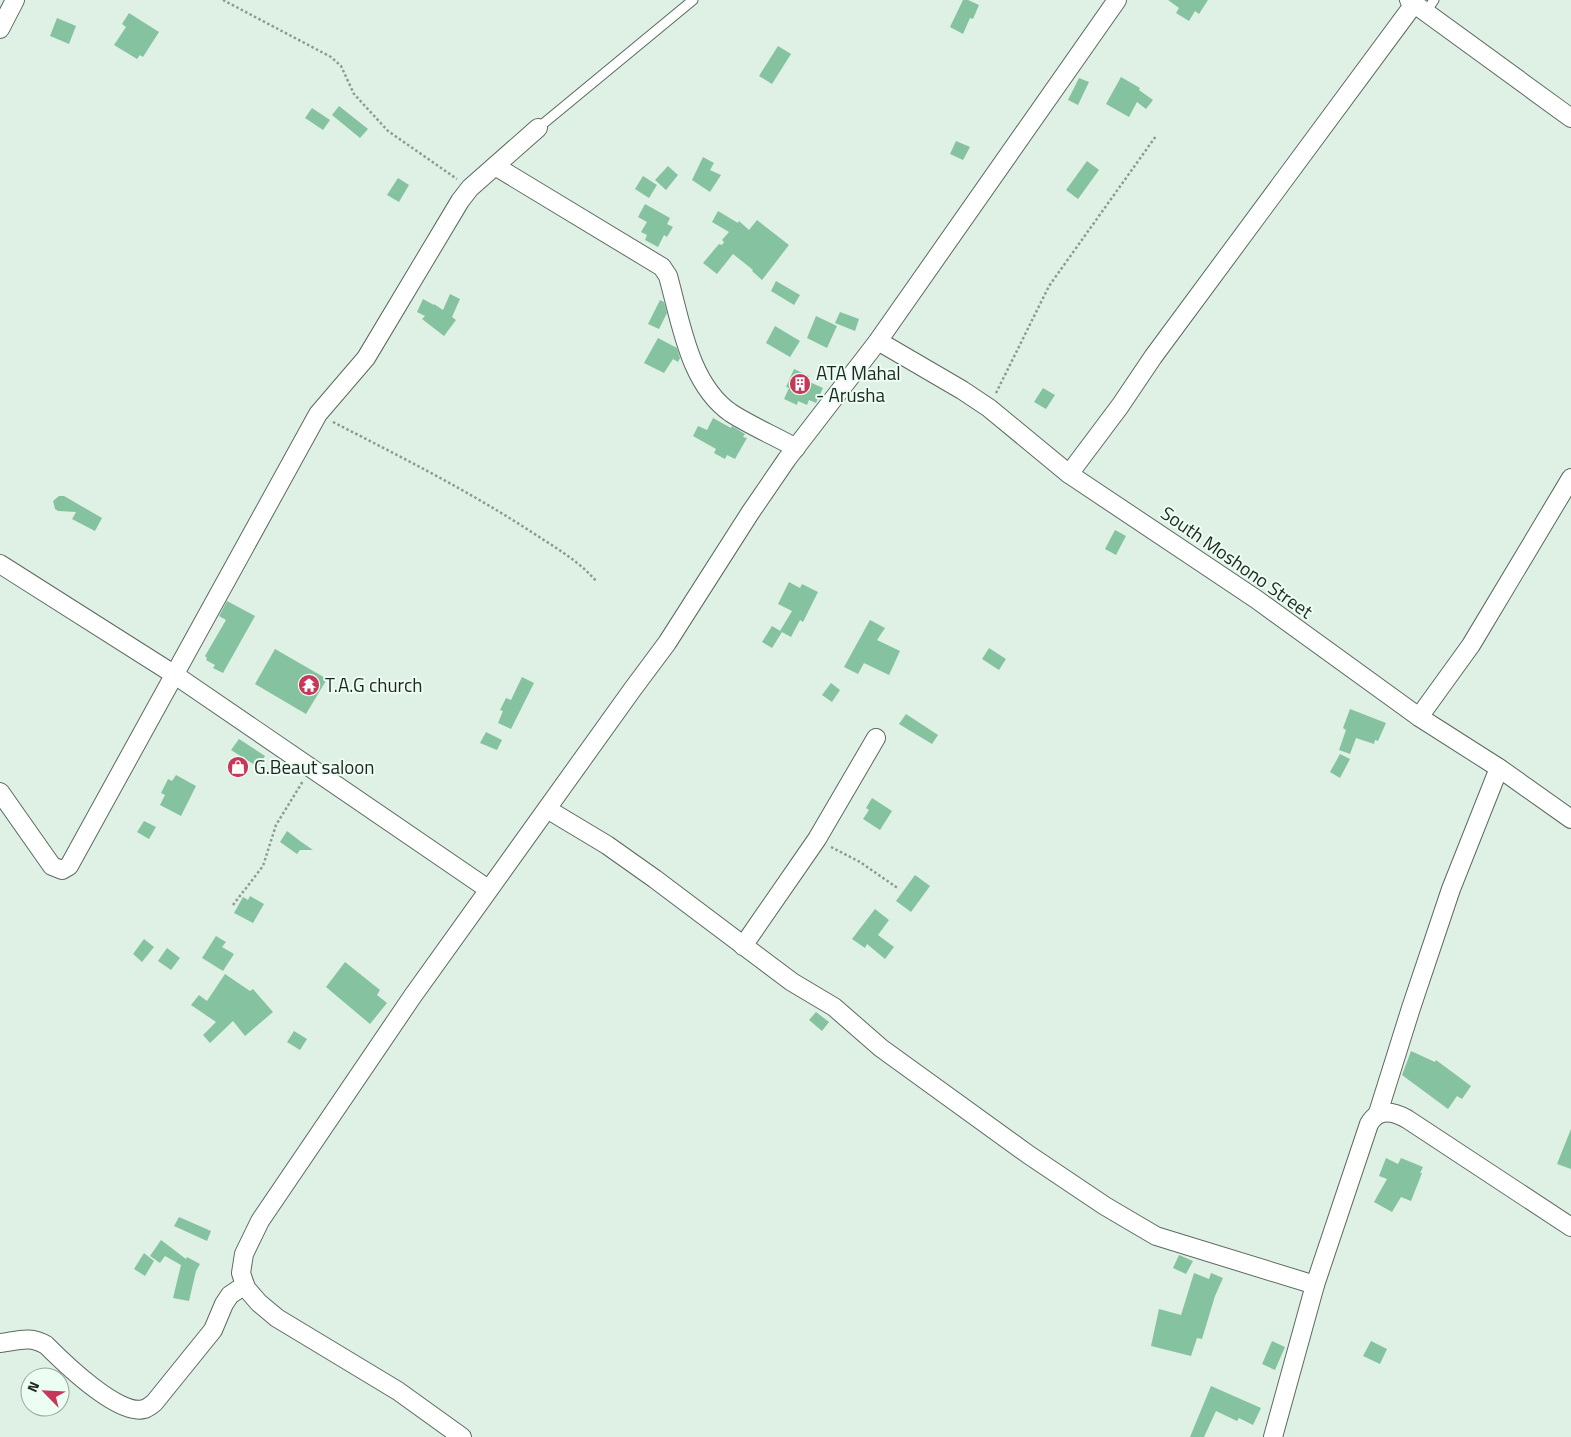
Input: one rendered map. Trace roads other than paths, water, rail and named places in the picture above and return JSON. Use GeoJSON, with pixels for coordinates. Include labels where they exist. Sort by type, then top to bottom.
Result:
{"type":"FeatureCollection","features":[{"type":"Feature","properties":{"kind":"street"},"geometry":{"type":"LineString","coordinates":[[0,29],[15,0]]}},
{"type":"Feature","properties":{"kind":"street"},"geometry":{"type":"LineString","coordinates":[[462,1437],[398,1391],[277,1318],[259,1303],[245,1285],[241,1272],[249,1242],[260,1221],[412,997],[488,889],[667,644],[750,513],[796,448],[878,341],[1117,0]]}},
{"type":"Feature","properties":{"kind":"street"},"geometry":{"type":"LineString","coordinates":[[1069,474],[1120,406],[1153,357],[1421,4],[1571,118]]}},
{"type":"Feature","properties":{"kind":"street"},"geometry":{"type":"LineString","coordinates":[[0,792],[52,866],[58,870],[69,866],[318,414],[366,358],[452,213],[470,188],[538,128]]}},
{"type":"Feature","properties":{"kind":"street"},"geometry":{"type":"LineString","coordinates":[[495,166],[662,267],[668,276],[692,361],[704,384],[714,397],[731,412],[796,448]]}},
{"type":"Feature","properties":{"kind":"street","name":"South Moshono Street"},"geometry":{"type":"LineString","coordinates":[[878,341],[989,408],[1069,474],[1256,599],[1419,717],[1499,768],[1571,819]]}},
{"type":"Feature","properties":{"kind":"street"},"geometry":{"type":"LineString","coordinates":[[1419,717],[1471,645],[1571,478]]}},
{"type":"Feature","properties":{"kind":"street"},"geometry":{"type":"LineString","coordinates":[[0,564],[175,675],[488,889]]}},
{"type":"Feature","properties":{"kind":"street"},"geometry":{"type":"LineString","coordinates":[[743,946],[817,839],[876,738]]}},
{"type":"Feature","properties":{"kind":"street"},"geometry":{"type":"LineString","coordinates":[[1378,1113],[1451,889],[1499,768]]}},
{"type":"Feature","properties":{"kind":"street"},"geometry":{"type":"LineString","coordinates":[[547,809],[607,845],[655,879],[792,982],[834,1007],[876,1044],[1029,1155],[1105,1206],[1156,1236],[1315,1285]]}},
{"type":"Feature","properties":{"kind":"street"},"geometry":{"type":"LineString","coordinates":[[1273,1437],[1315,1285],[1369,1124],[1378,1113],[1389,1111],[1407,1119],[1571,1227]]}},
{"type":"Feature","properties":{"kind":"street"},"geometry":{"type":"LineString","coordinates":[[0,1343],[27,1338],[37,1339],[91,1386],[129,1408],[145,1409],[154,1403],[213,1330],[219,1314],[230,1295],[245,1285]]}},
{"type":"Feature","properties":{"kind":"lane"},"geometry":{"type":"LineString","coordinates":[[538,128],[693,0]]}},
{"type":"Feature","properties":{"kind":"place","name":"ATA Mahal - Arusha"},"geometry":{"type":"Point","coordinates":[800,384]}},
{"type":"Feature","properties":{"kind":"place","name":"T.A.G church"},"geometry":{"type":"Point","coordinates":[309,685]}},
{"type":"Feature","properties":{"kind":"place","name":"G.Beaut saloon"},"geometry":{"type":"Point","coordinates":[238,767]}}]}
